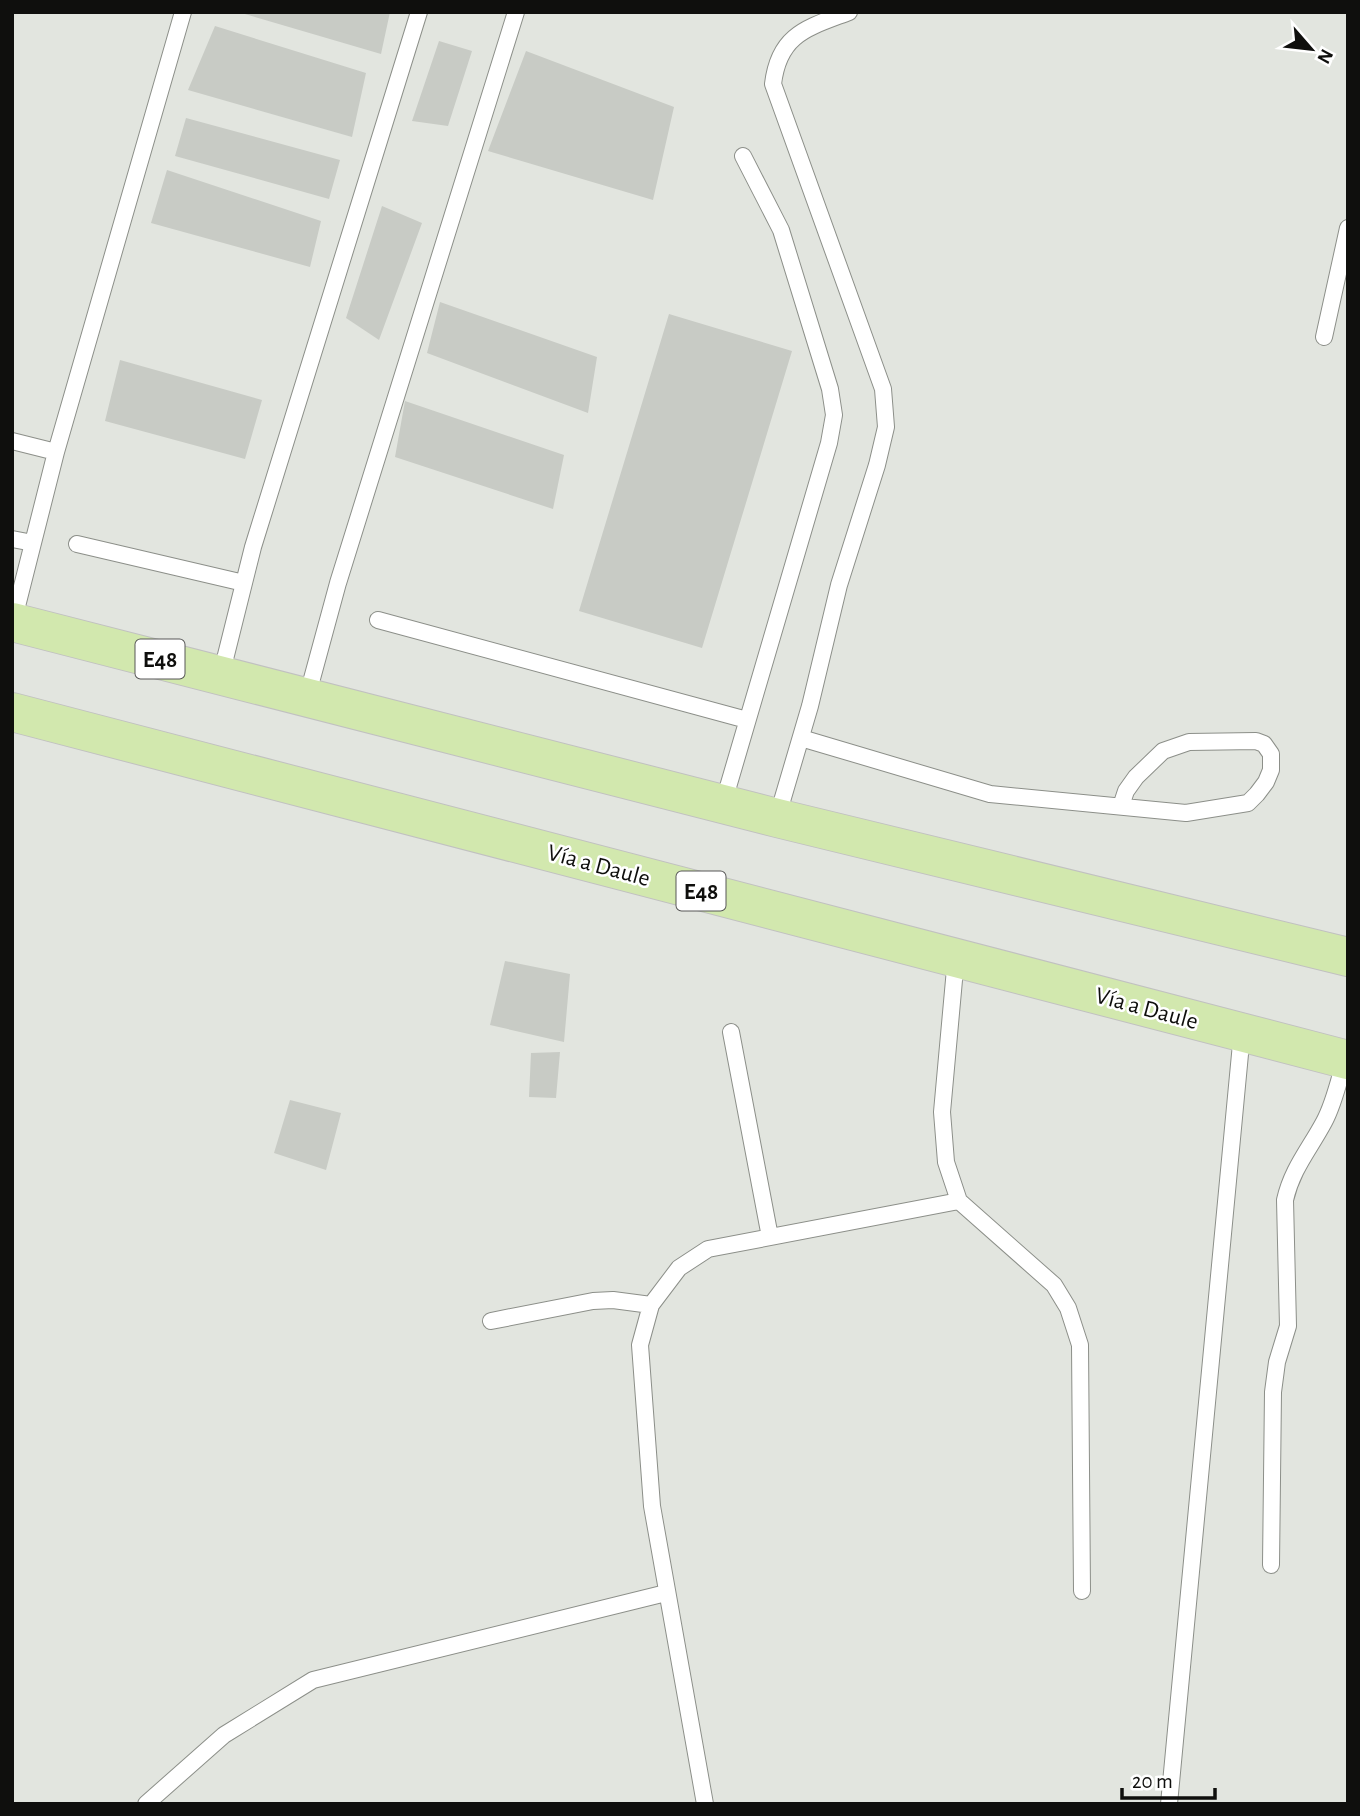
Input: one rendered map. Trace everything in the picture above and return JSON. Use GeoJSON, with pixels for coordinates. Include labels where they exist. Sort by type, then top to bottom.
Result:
{"type":"FeatureCollection","features":[{"type":"Feature","properties":{"kind":"highway","name":"E48"},"geometry":{"type":"LineString","coordinates":[[12,622],[777,818],[1348,957]]}},
{"type":"Feature","properties":{"kind":"highway","name":"Vía a Daule"},"geometry":{"type":"LineString","coordinates":[[12,712],[1347,1060]]}},
{"type":"Feature","properties":{"kind":"highway"},"geometry":{"type":"LineString","coordinates":[[12,718],[54,722]]}},
{"type":"Feature","properties":{"kind":"lane"},"geometry":{"type":"LineString","coordinates":[[12,622],[56,452],[183,12]]}},
{"type":"Feature","properties":{"kind":"lane"},"geometry":{"type":"LineString","coordinates":[[221,675],[244,583],[419,12]]}},
{"type":"Feature","properties":{"kind":"lane"},"geometry":{"type":"LineString","coordinates":[[307,696],[342,569],[516,12]]}},
{"type":"Feature","properties":{"kind":"lane"},"geometry":{"type":"LineString","coordinates":[[777,818],[801,738],[839,585],[877,465],[886,427],[883,389],[773,84],[776,63],[786,47],[803,29],[849,12]]}},
{"type":"Feature","properties":{"kind":"lane"},"geometry":{"type":"LineString","coordinates":[[723,804],[829,443],[834,415],[830,388],[781,230],[743,156]]}},
{"type":"Feature","properties":{"kind":"lane"},"geometry":{"type":"LineString","coordinates":[[1324,337],[1348,228]]}},
{"type":"Feature","properties":{"kind":"lane"},"geometry":{"type":"LineString","coordinates":[[12,441],[56,452]]}},
{"type":"Feature","properties":{"kind":"lane"},"geometry":{"type":"LineString","coordinates":[[12,539],[33,543]]}},
{"type":"Feature","properties":{"kind":"lane"},"geometry":{"type":"LineString","coordinates":[[77,544],[244,583]]}},
{"type":"Feature","properties":{"kind":"lane"},"geometry":{"type":"LineString","coordinates":[[379,620],[747,720]]}},
{"type":"Feature","properties":{"kind":"lane"},"geometry":{"type":"LineString","coordinates":[[801,738],[990,794],[1186,813],[1248,803],[1266,782],[1271,754],[1264,744],[1256,741],[1189,742],[1163,751],[1136,777],[1126,791],[1121,806]]}},
{"type":"Feature","properties":{"kind":"lane"},"geometry":{"type":"LineString","coordinates":[[956,958],[942,1112],[946,1162],[958,1200],[1054,1285],[1068,1308],[1080,1345],[1082,1591]]}},
{"type":"Feature","properties":{"kind":"lane"},"geometry":{"type":"LineString","coordinates":[[731,1032],[770,1237]]}},
{"type":"Feature","properties":{"kind":"lane"},"geometry":{"type":"LineString","coordinates":[[1170,1804],[1242,1032]]}},
{"type":"Feature","properties":{"kind":"lane"},"geometry":{"type":"LineString","coordinates":[[1271,1565],[1273,1392],[1277,1362],[1288,1326],[1285,1200],[1289,1181],[1297,1165],[1326,1120],[1347,1060]]}},
{"type":"Feature","properties":{"kind":"lane"},"geometry":{"type":"LineString","coordinates":[[705,1804],[652,1506],[640,1345],[651,1305],[679,1268],[708,1249],[958,1200]]}},
{"type":"Feature","properties":{"kind":"lane"},"geometry":{"type":"LineString","coordinates":[[491,1321],[593,1301],[613,1300],[651,1305]]}},
{"type":"Feature","properties":{"kind":"lane"},"geometry":{"type":"LineString","coordinates":[[146,1804],[224,1735],[313,1680],[666,1594]]}},
{"type":"Feature","properties":{"kind":"building"},"geometry":{"type":"Polygon","coordinates":[[[238,12],[390,12],[381,54],[238,12]]]}},
{"type":"Feature","properties":{"kind":"building"},"geometry":{"type":"Polygon","coordinates":[[[215,26],[366,73],[352,137],[188,90],[215,26]]]}},
{"type":"Feature","properties":{"kind":"building"},"geometry":{"type":"Polygon","coordinates":[[[439,41],[472,51],[448,126],[412,121],[439,41]]]}},
{"type":"Feature","properties":{"kind":"building"},"geometry":{"type":"Polygon","coordinates":[[[526,51],[674,107],[653,200],[488,151],[526,51]]]}},
{"type":"Feature","properties":{"kind":"building"},"geometry":{"type":"Polygon","coordinates":[[[186,118],[340,160],[329,199],[175,156],[186,118]]]}},
{"type":"Feature","properties":{"kind":"building"},"geometry":{"type":"Polygon","coordinates":[[[167,170],[321,221],[310,267],[151,223],[167,170]]]}},
{"type":"Feature","properties":{"kind":"building"},"geometry":{"type":"Polygon","coordinates":[[[382,206],[422,223],[379,340],[346,318],[382,206]]]}},
{"type":"Feature","properties":{"kind":"building"},"geometry":{"type":"Polygon","coordinates":[[[440,302],[597,357],[588,413],[427,353],[440,302]]]}},
{"type":"Feature","properties":{"kind":"building"},"geometry":{"type":"Polygon","coordinates":[[[669,314],[792,351],[702,648],[579,611],[669,314]]]}},
{"type":"Feature","properties":{"kind":"building"},"geometry":{"type":"Polygon","coordinates":[[[120,360],[262,400],[245,459],[105,421],[120,360]]]}},
{"type":"Feature","properties":{"kind":"building"},"geometry":{"type":"Polygon","coordinates":[[[405,401],[564,455],[553,509],[395,457],[405,401]]]}},
{"type":"Feature","properties":{"kind":"building"},"geometry":{"type":"Polygon","coordinates":[[[505,961],[570,974],[564,1042],[490,1025],[505,961]]]}},
{"type":"Feature","properties":{"kind":"building"},"geometry":{"type":"Polygon","coordinates":[[[560,1052],[556,1098],[529,1097],[531,1053],[560,1052]]]}},
{"type":"Feature","properties":{"kind":"building"},"geometry":{"type":"Polygon","coordinates":[[[290,1100],[341,1113],[326,1170],[274,1153],[290,1100]]]}}]}
